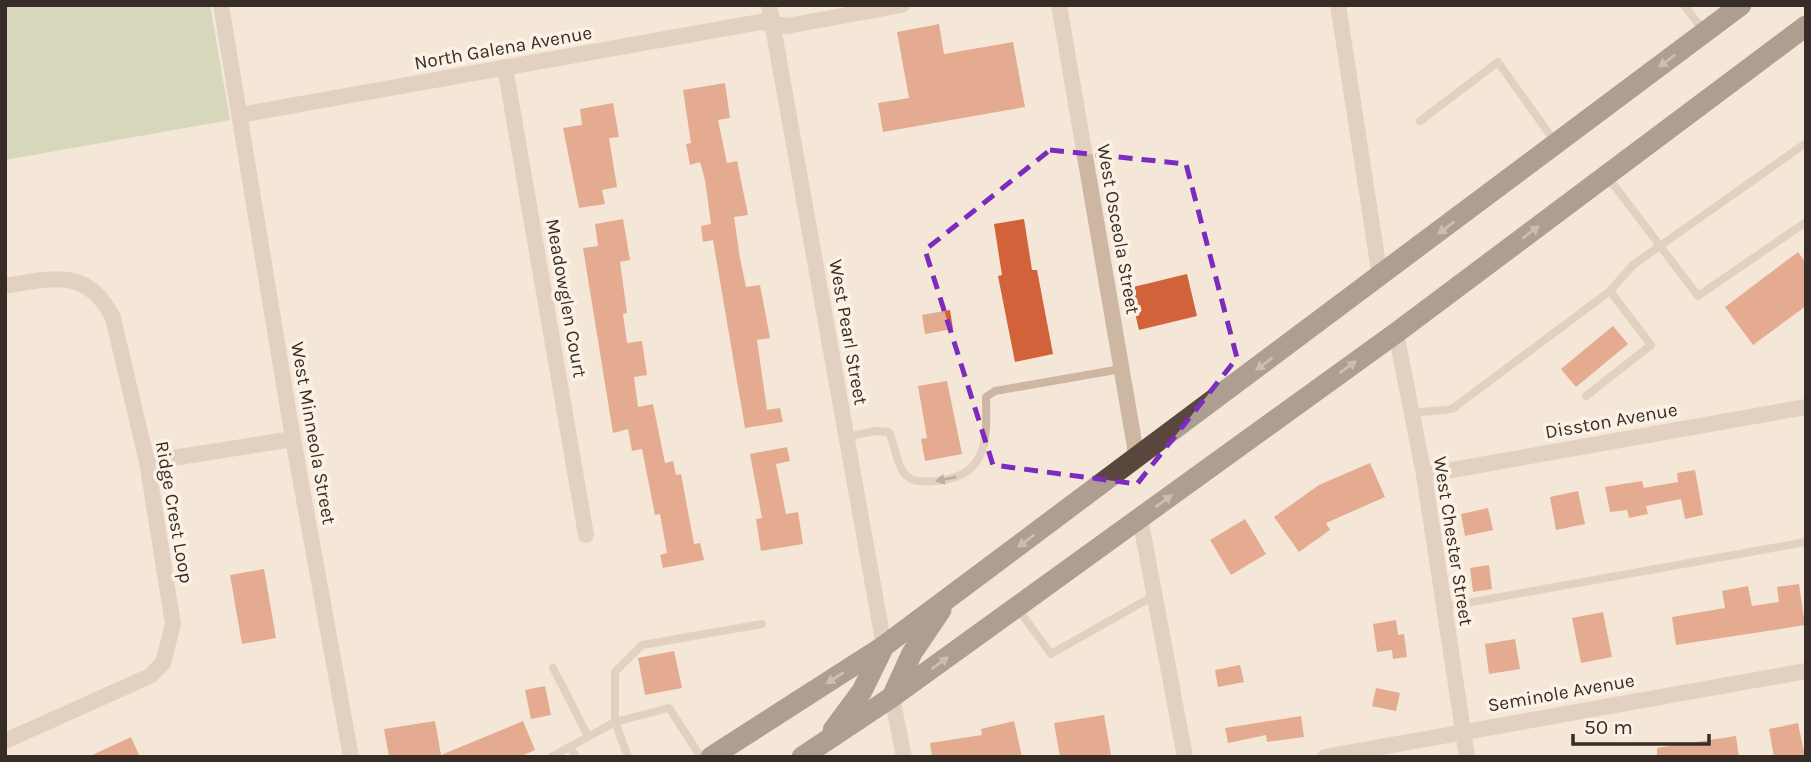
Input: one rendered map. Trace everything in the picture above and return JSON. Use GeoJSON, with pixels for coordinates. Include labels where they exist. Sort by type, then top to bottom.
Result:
{"type":"FeatureCollection","features":[{"type":"Feature","properties":{"kind":"highway"},"geometry":{"type":"LineString","coordinates":[[711,757],[884,646],[1741,5]]}},
{"type":"Feature","properties":{"kind":"highway"},"geometry":{"type":"LineString","coordinates":[[802,757],[892,697],[1396,333],[1806,26]]}},
{"type":"Feature","properties":{"kind":"highway"},"geometry":{"type":"LineString","coordinates":[[1776,49],[1806,47]]}},
{"type":"Feature","properties":{"kind":"highway"},"geometry":{"type":"LineString","coordinates":[[892,697],[912,653],[951,597]]}},
{"type":"Feature","properties":{"kind":"highway"},"geometry":{"type":"LineString","coordinates":[[823,743],[862,691],[884,646]]}},
{"type":"Feature","properties":{"kind":"street","name":"West Minneola Street"},"geometry":{"type":"LineString","coordinates":[[221,5],[349,756]]}},
{"type":"Feature","properties":{"kind":"street","name":"West Pearl Street"},"geometry":{"type":"LineString","coordinates":[[769,5],[884,646]]}},
{"type":"Feature","properties":{"kind":"street","name":"North Galena Avenue"},"geometry":{"type":"LineString","coordinates":[[240,115],[760,22],[787,26],[902,5]]}},
{"type":"Feature","properties":{"kind":"street","name":"West Osceola Street"},"geometry":{"type":"LineString","coordinates":[[1059,5],[1137,459]]}},
{"type":"Feature","properties":{"kind":"street"},"geometry":{"type":"LineString","coordinates":[[1338,5],[1380,277]]}},
{"type":"Feature","properties":{"kind":"street","name":"Meadowglen Court"},"geometry":{"type":"LineString","coordinates":[[505,67],[586,535]]}},
{"type":"Feature","properties":{"kind":"street","name":"Ridge Crest Loop"},"geometry":{"type":"LineString","coordinates":[[5,286],[54,278],[73,280],[96,292],[113,318],[147,462],[173,624],[163,663],[135,685],[5,741]]}},
{"type":"Feature","properties":{"kind":"street","name":"West Chester Street"},"geometry":{"type":"LineString","coordinates":[[1396,333],[1424,475],[1467,757]]}},
{"type":"Feature","properties":{"kind":"street","name":"Disston Avenue"},"geometry":{"type":"LineString","coordinates":[[1424,475],[1806,407]]}},
{"type":"Feature","properties":{"kind":"street"},"geometry":{"type":"LineString","coordinates":[[147,462],[293,439]]}},
{"type":"Feature","properties":{"kind":"street"},"geometry":{"type":"LineString","coordinates":[[1140,518],[1185,757]]}},
{"type":"Feature","properties":{"kind":"street","name":"Seminole Avenue"},"geometry":{"type":"LineString","coordinates":[[1325,757],[1806,671]]}},
{"type":"Feature","properties":{"kind":"street"},"geometry":{"type":"LineString","coordinates":[[892,697],[904,757]]}},
{"type":"Feature","properties":{"kind":"lane"},"geometry":{"type":"LineString","coordinates":[[1684,5],[1705,32]]}},
{"type":"Feature","properties":{"kind":"lane"},"geometry":{"type":"LineString","coordinates":[[1420,121],[1497,62],[1557,144]]}},
{"type":"Feature","properties":{"kind":"lane"},"geometry":{"type":"LineString","coordinates":[[1411,413],[1452,409],[1610,291],[1633,265],[1806,143]]}},
{"type":"Feature","properties":{"kind":"lane"},"geometry":{"type":"LineString","coordinates":[[1607,176],[1698,296],[1806,222]]}},
{"type":"Feature","properties":{"kind":"lane"},"geometry":{"type":"LineString","coordinates":[[1586,396],[1651,345],[1610,291]]}},
{"type":"Feature","properties":{"kind":"lane"},"geometry":{"type":"LineString","coordinates":[[846,437],[875,431],[889,432],[903,472],[917,482],[942,481],[968,473],[982,455],[986,397],[995,391],[1121,369]]}},
{"type":"Feature","properties":{"kind":"lane"},"geometry":{"type":"LineString","coordinates":[[1443,607],[1806,542]]}},
{"type":"Feature","properties":{"kind":"lane"},"geometry":{"type":"LineString","coordinates":[[1016,607],[1051,654],[1155,595]]}},
{"type":"Feature","properties":{"kind":"lane"},"geometry":{"type":"LineString","coordinates":[[628,757],[615,722],[615,672],[642,645],[762,624]]}},
{"type":"Feature","properties":{"kind":"lane"},"geometry":{"type":"LineString","coordinates":[[553,668],[588,737]]}},
{"type":"Feature","properties":{"kind":"lane"},"geometry":{"type":"LineString","coordinates":[[551,757],[615,722],[669,708],[701,757]]}},
{"type":"Feature","properties":{"kind":"lane"},"geometry":{"type":"LineString","coordinates":[[569,747],[576,757]]}},
{"type":"Feature","properties":{"kind":"highlighted area"},"geometry":{"type":"Polygon","coordinates":[[[1050,150],[1186,164],[1237,358],[1137,484],[993,465],[925,250],[1050,150]]]}},
{"type":"Feature","properties":{"kind":"green space"},"geometry":{"type":"Polygon","coordinates":[[[5,5],[210,5],[230,120],[5,160],[5,5]]]}},
{"type":"Feature","properties":{"kind":"building"},"geometry":{"type":"Polygon","coordinates":[[[939,24],[944,54],[1013,42],[1025,107],[883,132],[878,103],[909,98],[897,32],[939,24]]]}},
{"type":"Feature","properties":{"kind":"building"},"geometry":{"type":"Polygon","coordinates":[[[725,83],[730,118],[718,120],[727,163],[737,161],[748,215],[734,217],[740,258],[746,287],[760,285],[770,338],[757,340],[767,410],[780,408],[783,422],[745,428],[713,240],[703,242],[701,226],[711,224],[705,180],[700,162],[690,165],[686,144],[691,143],[683,90],[725,83]]]}},
{"type":"Feature","properties":{"kind":"building"},"geometry":{"type":"Polygon","coordinates":[[[613,103],[619,137],[609,138],[617,187],[602,190],[605,204],[579,208],[563,128],[582,125],[580,109],[613,103]]]}},
{"type":"Feature","properties":{"kind":"building"},"geometry":{"type":"Polygon","coordinates":[[[623,219],[630,260],[620,262],[627,313],[623,314],[627,343],[642,341],[647,375],[634,377],[638,407],[653,404],[665,463],[673,461],[676,475],[681,474],[694,544],[700,543],[704,560],[663,568],[660,555],[667,553],[660,514],[655,515],[642,449],[632,451],[628,429],[613,433],[583,248],[598,246],[595,224],[623,219]]]}},
{"type":"Feature","properties":{"kind":"building"},"geometry":{"type":"Polygon","coordinates":[[[1024,219],[1032,270],[1037,270],[1053,354],[1015,362],[998,276],[1002,275],[994,224],[1024,219]]]}},
{"type":"Feature","properties":{"kind":"building"},"geometry":{"type":"Polygon","coordinates":[[[1798,252],[1806,263],[1806,306],[1753,345],[1725,307],[1798,252]]]}},
{"type":"Feature","properties":{"kind":"building"},"geometry":{"type":"Polygon","coordinates":[[[1187,274],[1197,316],[1139,330],[1129,288],[1187,274]]]}},
{"type":"Feature","properties":{"kind":"building"},"geometry":{"type":"Polygon","coordinates":[[[950,310],[953,329],[925,334],[922,315],[950,310]]]}},
{"type":"Feature","properties":{"kind":"building"},"geometry":{"type":"Polygon","coordinates":[[[1613,326],[1628,344],[1576,387],[1561,369],[1613,326]]]}},
{"type":"Feature","properties":{"kind":"building"},"geometry":{"type":"Polygon","coordinates":[[[947,381],[962,454],[925,461],[921,439],[927,438],[918,386],[947,381]]]}},
{"type":"Feature","properties":{"kind":"building"},"geometry":{"type":"Polygon","coordinates":[[[787,447],[790,461],[776,464],[786,514],[798,512],[803,544],[761,551],[756,519],[762,518],[750,454],[787,447]]]}},
{"type":"Feature","properties":{"kind":"building"},"geometry":{"type":"Polygon","coordinates":[[[1370,463],[1385,497],[1326,523],[1330,530],[1299,552],[1274,517],[1319,485],[1370,463]]]}},
{"type":"Feature","properties":{"kind":"building"},"geometry":{"type":"Polygon","coordinates":[[[1695,470],[1703,515],[1685,519],[1681,499],[1646,506],[1648,514],[1629,518],[1627,510],[1610,512],[1605,487],[1642,481],[1644,488],[1678,482],[1677,473],[1695,470]]]}},
{"type":"Feature","properties":{"kind":"building"},"geometry":{"type":"Polygon","coordinates":[[[1578,491],[1585,524],[1556,530],[1550,497],[1578,491]]]}},
{"type":"Feature","properties":{"kind":"building"},"geometry":{"type":"Polygon","coordinates":[[[1488,508],[1493,530],[1465,536],[1461,514],[1488,508]]]}},
{"type":"Feature","properties":{"kind":"building"},"geometry":{"type":"Polygon","coordinates":[[[1245,519],[1266,554],[1231,575],[1210,540],[1245,519]]]}},
{"type":"Feature","properties":{"kind":"building"},"geometry":{"type":"Polygon","coordinates":[[[1489,565],[1492,589],[1473,592],[1470,568],[1489,565]]]}},
{"type":"Feature","properties":{"kind":"building"},"geometry":{"type":"Polygon","coordinates":[[[264,569],[276,638],[242,644],[230,575],[264,569]]]}},
{"type":"Feature","properties":{"kind":"building"},"geometry":{"type":"Polygon","coordinates":[[[1799,584],[1805,625],[1676,645],[1672,617],[1725,608],[1722,591],[1748,586],[1752,606],[1779,602],[1777,587],[1799,584]]]}},
{"type":"Feature","properties":{"kind":"building"},"geometry":{"type":"Polygon","coordinates":[[[1603,612],[1612,657],[1581,663],[1572,618],[1603,612]]]}},
{"type":"Feature","properties":{"kind":"building"},"geometry":{"type":"Polygon","coordinates":[[[1396,620],[1398,635],[1404,634],[1407,657],[1393,659],[1392,650],[1377,652],[1373,624],[1396,620]]]}},
{"type":"Feature","properties":{"kind":"building"},"geometry":{"type":"Polygon","coordinates":[[[1515,639],[1520,669],[1489,674],[1485,644],[1515,639]]]}},
{"type":"Feature","properties":{"kind":"building"},"geometry":{"type":"Polygon","coordinates":[[[674,651],[682,688],[645,695],[638,658],[674,651]]]}},
{"type":"Feature","properties":{"kind":"building"},"geometry":{"type":"Polygon","coordinates":[[[1240,665],[1244,682],[1218,687],[1215,670],[1240,665]]]}},
{"type":"Feature","properties":{"kind":"building"},"geometry":{"type":"Polygon","coordinates":[[[545,686],[551,715],[531,719],[525,690],[545,686]]]}},
{"type":"Feature","properties":{"kind":"building"},"geometry":{"type":"Polygon","coordinates":[[[1376,688],[1400,693],[1396,711],[1372,706],[1376,688]]]}},
{"type":"Feature","properties":{"kind":"building"},"geometry":{"type":"Polygon","coordinates":[[[1104,715],[1111,755],[1060,757],[1054,723],[1104,715]]]}},
{"type":"Feature","properties":{"kind":"building"},"geometry":{"type":"Polygon","coordinates":[[[1301,716],[1304,737],[1267,742],[1266,735],[1228,743],[1225,728],[1301,716]]]}},
{"type":"Feature","properties":{"kind":"building"},"geometry":{"type":"Polygon","coordinates":[[[435,721],[441,755],[523,721],[535,750],[519,757],[389,757],[384,729],[435,721]]]}},
{"type":"Feature","properties":{"kind":"building"},"geometry":{"type":"Polygon","coordinates":[[[1014,721],[1022,757],[932,757],[930,743],[982,735],[981,729],[1014,721]]]}},
{"type":"Feature","properties":{"kind":"building"},"geometry":{"type":"Polygon","coordinates":[[[1798,723],[1805,757],[1774,757],[1769,729],[1798,723]]]}},
{"type":"Feature","properties":{"kind":"building"},"geometry":{"type":"Polygon","coordinates":[[[1736,736],[1739,757],[1657,757],[1657,748],[1736,736]]]}},
{"type":"Feature","properties":{"kind":"building"},"geometry":{"type":"Polygon","coordinates":[[[131,737],[140,757],[88,757],[131,737]]]}}]}
